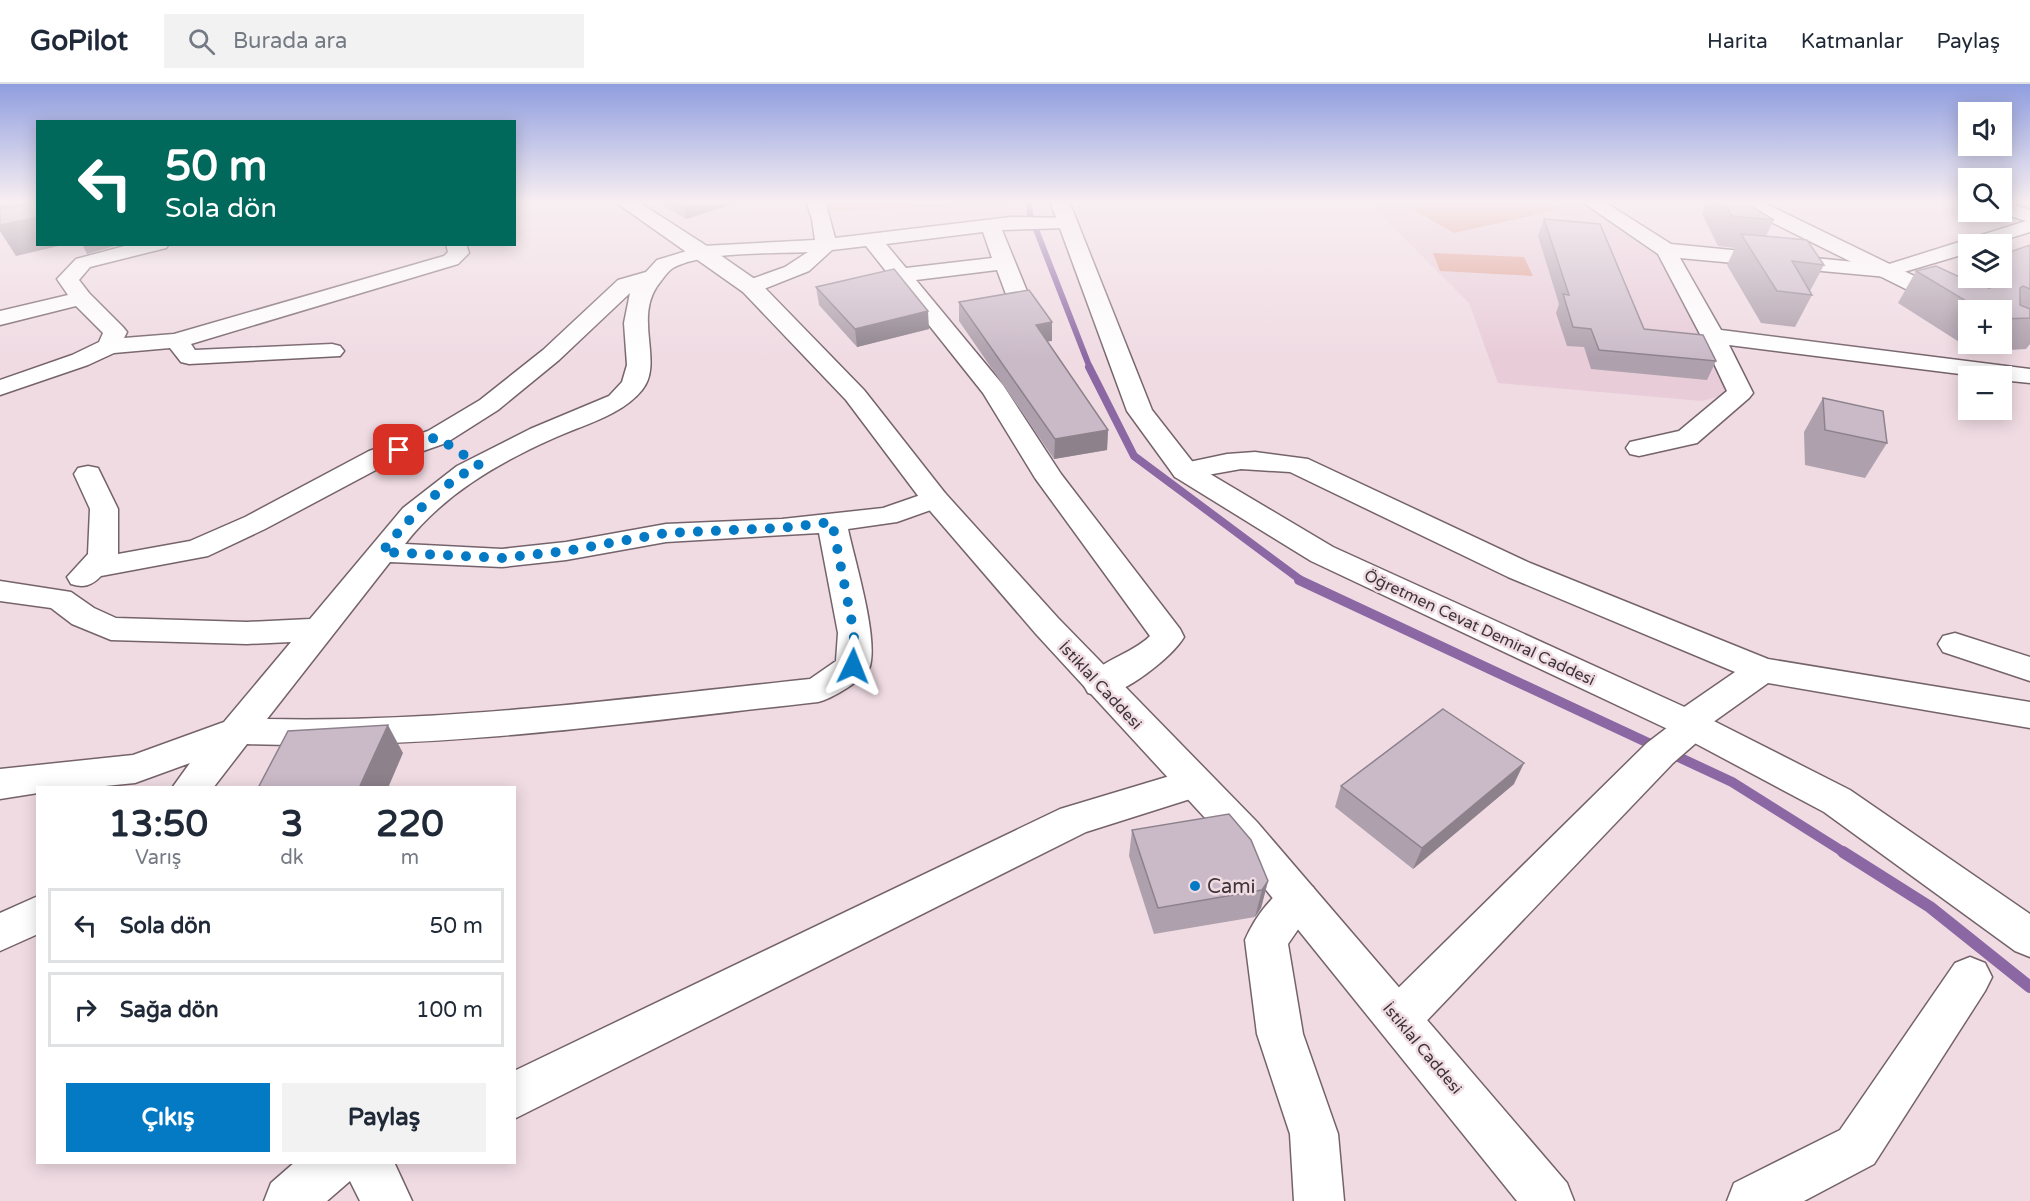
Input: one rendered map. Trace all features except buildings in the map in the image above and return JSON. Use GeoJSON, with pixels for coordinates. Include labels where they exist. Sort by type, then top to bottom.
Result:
{"type":"FeatureCollection","features":[{"type":"Feature","properties":{"kind":"street"},"geometry":{"type":"LineString","coordinates":[[109,346],[115,332],[81,298],[68,279],[83,263],[122,253]]}},
{"type":"Feature","properties":{"kind":"street"},"geometry":{"type":"LineString","coordinates":[[0,388],[80,360],[109,346],[176,340],[451,260],[459,253]]}},
{"type":"Feature","properties":{"kind":"street"},"geometry":{"type":"LineString","coordinates":[[193,786],[413,514],[466,472],[539,435],[618,401],[634,384],[639,365],[635,323],[641,291],[664,264],[699,253]]}},
{"type":"Feature","properties":{"kind":"street","name":"İstiklal Caddesi"},"geometry":{"type":"LineString","coordinates":[[705,253],[751,287],[855,395],[935,499],[1100,684],[1193,784],[1243,833],[1550,1201]]}},
{"type":"Feature","properties":{"kind":"street"},"geometry":{"type":"LineString","coordinates":[[751,287],[802,267],[817,253]]}},
{"type":"Feature","properties":{"kind":"street"},"geometry":{"type":"LineString","coordinates":[[883,253],[902,275],[954,313],[994,390],[1049,478],[1168,637],[1151,655],[1100,684]]}},
{"type":"Feature","properties":{"kind":"street"},"geometry":{"type":"LineString","coordinates":[[954,313],[1020,301],[1005,263],[1004,253]]}},
{"type":"Feature","properties":{"kind":"street","name":"Öğretmen Cevat Demiral Caddesi"},"geometry":{"type":"LineString","coordinates":[[1074,253],[1140,411],[1185,471],[1322,554],[1677,737],[1837,801],[2030,938]]}},
{"type":"Feature","properties":{"kind":"street"},"geometry":{"type":"LineString","coordinates":[[1640,448],[1688,437],[1740,393],[1713,336],[1668,253]]}},
{"type":"Feature","properties":{"kind":"street"},"geometry":{"type":"LineString","coordinates":[[1699,253],[1887,271],[1944,253]]}},
{"type":"Feature","properties":{"kind":"street"},"geometry":{"type":"LineString","coordinates":[[1850,253],[1958,306]]}},
{"type":"Feature","properties":{"kind":"street"},"geometry":{"type":"LineString","coordinates":[[902,275],[1005,263]]}},
{"type":"Feature","properties":{"kind":"street"},"geometry":{"type":"LineString","coordinates":[[91,568],[197,549],[255,524],[379,457],[437,437],[489,405],[551,355],[626,285],[654,276]]}},
{"type":"Feature","properties":{"kind":"street"},"geometry":{"type":"LineString","coordinates":[[0,318],[81,298]]}},
{"type":"Feature","properties":{"kind":"street"},"geometry":{"type":"LineString","coordinates":[[1713,336],[2030,376]]}},
{"type":"Feature","properties":{"kind":"street"},"geometry":{"type":"LineString","coordinates":[[176,340],[189,357],[332,351]]}},
{"type":"Feature","properties":{"kind":"street"},"geometry":{"type":"LineString","coordinates":[[437,437],[479,465]]}},
{"type":"Feature","properties":{"kind":"street"},"geometry":{"type":"LineString","coordinates":[[1185,471],[1221,461],[1243,459],[1264,459],[1298,465],[1519,570],[1762,670],[2030,715]]}},
{"type":"Feature","properties":{"kind":"street"},"geometry":{"type":"LineString","coordinates":[[60,599],[103,556],[104,509],[88,474]]}},
{"type":"Feature","properties":{"kind":"street"},"geometry":{"type":"LineString","coordinates":[[382,552],[502,558],[566,551],[666,533],[782,528],[887,516],[935,499]]}},
{"type":"Feature","properties":{"kind":"street"},"geometry":{"type":"LineString","coordinates":[[0,784],[64,775],[135,769],[238,731],[312,734],[514,723],[818,690],[853,666],[854,633],[832,522]]}},
{"type":"Feature","properties":{"kind":"street"},"geometry":{"type":"LineString","coordinates":[[0,591],[60,599],[83,616],[111,629],[247,633],[319,630]]}},
{"type":"Feature","properties":{"kind":"street"},"geometry":{"type":"LineString","coordinates":[[1955,644],[2030,669]]}},
{"type":"Feature","properties":{"kind":"street"},"geometry":{"type":"LineString","coordinates":[[1399,1018],[1677,737],[1762,670]]}},
{"type":"Feature","properties":{"kind":"street"},"geometry":{"type":"LineString","coordinates":[[516,1095],[1074,820],[1193,784]]}},
{"type":"Feature","properties":{"kind":"street"},"geometry":{"type":"LineString","coordinates":[[1298,899],[1266,940],[1280,1034],[1314,1134],[1319,1201]]}},
{"type":"Feature","properties":{"kind":"street"},"geometry":{"type":"LineString","coordinates":[[0,933],[36,915]]}},
{"type":"Feature","properties":{"kind":"street"},"geometry":{"type":"LineString","coordinates":[[1752,1201],[1857,1147],[1970,977]]}},
{"type":"Feature","properties":{"kind":"street"},"geometry":{"type":"LineString","coordinates":[[290,1201],[332,1164]]}},
{"type":"Feature","properties":{"kind":"street"},"geometry":{"type":"LineString","coordinates":[[368,1164],[387,1201]]}},
{"type":"Feature","properties":{"kind":"shaded area"},"geometry":{"type":"Polygon","coordinates":[[[1419,253],[1663,253],[1668,256],[1743,390],[1702,401],[1498,383],[1469,303],[1419,253]]]}},
{"type":"Feature","properties":{"kind":"shaded area"},"geometry":{"type":"Polygon","coordinates":[[[1433,253],[1524,257],[1533,276],[1440,271],[1433,253]]]}},
{"type":"Feature","properties":{"kind":"waterway"},"geometry":{"type":"LineString","coordinates":[[1045,253],[1090,368]]}},
{"type":"Feature","properties":{"kind":"waterway"},"geometry":{"type":"LineString","coordinates":[[1089,367],[1134,456],[1302,581]]}},
{"type":"Feature","properties":{"kind":"waterway"},"geometry":{"type":"LineString","coordinates":[[1299,580],[1732,782],[1845,853]]}},
{"type":"Feature","properties":{"kind":"waterway"},"geometry":{"type":"LineString","coordinates":[[1843,852],[1930,907],[2030,987]]}},
{"type":"Feature","properties":{"kind":"place","name":"Cami"},"geometry":{"type":"Point","coordinates":[1195,886]}},
{"type":"Feature","properties":{"kind":"route"},"geometry":{"type":"LineString","coordinates":[[399,450],[437,437],[479,465],[466,472],[413,514],[382,552],[502,558],[566,551],[666,533],[782,528],[832,522],[854,633],[853,666]]}}]}
